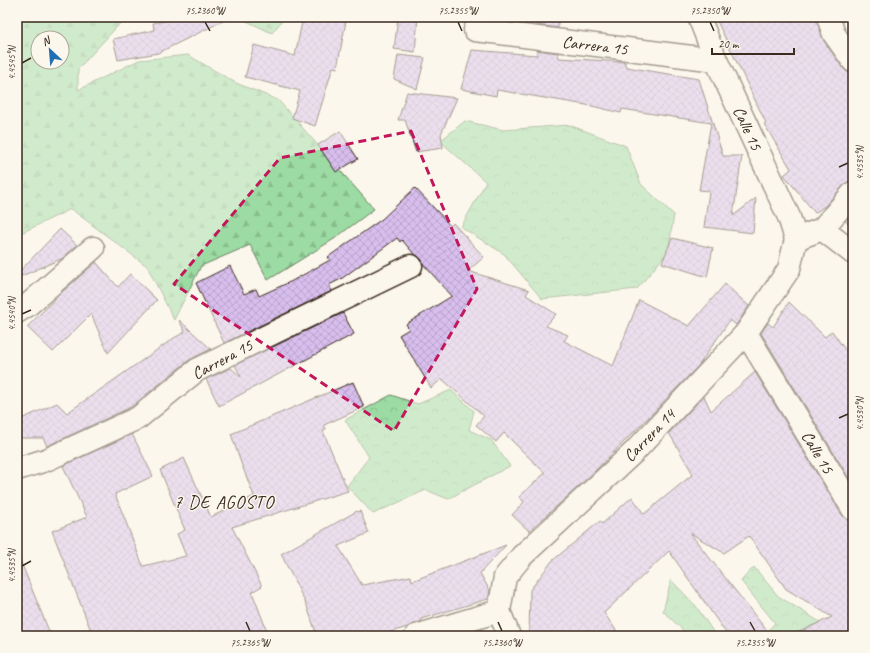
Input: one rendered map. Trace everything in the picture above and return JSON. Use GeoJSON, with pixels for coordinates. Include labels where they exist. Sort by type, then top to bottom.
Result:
{"type":"FeatureCollection","features":[{"type":"Feature","properties":{"kind":"street","name":"Calle 15"},"geometry":{"type":"LineString","coordinates":[[699,17],[716,60],[789,217],[796,239]]}},
{"type":"Feature","properties":{"kind":"street"},"geometry":{"type":"LineString","coordinates":[[828,17],[834,34],[853,61]]}},
{"type":"Feature","properties":{"kind":"street","name":"Carrera 15"},"geometry":{"type":"LineString","coordinates":[[475,30],[716,60]]}},
{"type":"Feature","properties":{"kind":"street"},"geometry":{"type":"LineString","coordinates":[[796,239],[822,229],[853,193]]}},
{"type":"Feature","properties":{"kind":"street"},"geometry":{"type":"LineString","coordinates":[[822,229],[853,253]]}},
{"type":"Feature","properties":{"kind":"street","name":"Carrera 14"},"geometry":{"type":"LineString","coordinates":[[499,611],[505,577],[522,556],[634,452],[746,333],[789,269],[796,239]]}},
{"type":"Feature","properties":{"kind":"street"},"geometry":{"type":"LineString","coordinates":[[17,312],[28,305],[93,248]]}},
{"type":"Feature","properties":{"kind":"street","name":"Carrera 15"},"geometry":{"type":"LineString","coordinates":[[17,468],[46,460],[138,418],[197,370],[411,266]]}},
{"type":"Feature","properties":{"kind":"street","name":"Calle 15"},"geometry":{"type":"LineString","coordinates":[[746,333],[853,509]]}},
{"type":"Feature","properties":{"kind":"street"},"geometry":{"type":"LineString","coordinates":[[416,636],[499,611],[509,636]]}},
{"type":"Feature","properties":{"kind":"highlighted area"},"geometry":{"type":"Polygon","coordinates":[[[411,131],[477,289],[394,431],[174,284],[280,158],[411,131]]]}},
{"type":"Feature","properties":{"kind":"green space"},"geometry":{"type":"Polygon","coordinates":[[[17,17],[126,17],[78,69],[78,90],[139,60],[188,55],[236,83],[278,100],[374,209],[334,239],[268,280],[250,245],[201,266],[174,320],[147,266],[71,209],[17,235],[17,17]]]}},
{"type":"Feature","properties":{"kind":"green space"},"geometry":{"type":"Polygon","coordinates":[[[238,17],[285,17],[272,33],[238,17]]]}},
{"type":"Feature","properties":{"kind":"green space"},"geometry":{"type":"Polygon","coordinates":[[[465,121],[503,130],[569,125],[626,146],[641,184],[674,215],[668,252],[637,289],[542,299],[504,254],[461,227],[486,182],[440,141],[465,121]]]}},
{"type":"Feature","properties":{"kind":"green space"},"geometry":{"type":"Polygon","coordinates":[[[451,390],[474,411],[469,430],[491,440],[510,466],[448,499],[426,490],[373,514],[347,486],[369,457],[345,420],[391,395],[418,404],[451,390]]]}},
{"type":"Feature","properties":{"kind":"green space"},"geometry":{"type":"Polygon","coordinates":[[[754,567],[778,596],[820,622],[789,636],[762,636],[775,623],[741,581],[754,567]]]}},
{"type":"Feature","properties":{"kind":"green space"},"geometry":{"type":"Polygon","coordinates":[[[671,580],[696,606],[716,636],[689,636],[663,611],[671,580]]]}},
{"type":"Feature","properties":{"kind":"building"},"geometry":{"type":"Polygon","coordinates":[[[170,17],[231,17],[158,53],[118,60],[113,39],[154,30],[153,23],[169,20],[170,17]]]}},
{"type":"Feature","properties":{"kind":"building"},"geometry":{"type":"Polygon","coordinates":[[[303,17],[326,17],[346,21],[337,68],[333,67],[315,126],[292,118],[300,91],[245,77],[254,45],[295,56],[303,17]]]}},
{"type":"Feature","properties":{"kind":"building"},"geometry":{"type":"Polygon","coordinates":[[[398,17],[418,17],[415,52],[394,49],[398,17]]]}},
{"type":"Feature","properties":{"kind":"building"},"geometry":{"type":"Polygon","coordinates":[[[537,17],[558,17],[558,28],[537,25],[537,17]]]}},
{"type":"Feature","properties":{"kind":"building"},"geometry":{"type":"Polygon","coordinates":[[[715,17],[816,17],[824,41],[843,68],[847,72],[853,73],[853,181],[849,181],[844,185],[826,205],[815,213],[784,175],[791,169],[764,124],[766,123],[715,17]]]}},
{"type":"Feature","properties":{"kind":"building"},"geometry":{"type":"Polygon","coordinates":[[[472,50],[537,55],[537,50],[558,53],[559,58],[625,62],[625,66],[632,68],[699,79],[723,156],[742,156],[733,216],[756,198],[753,233],[704,227],[709,191],[699,190],[711,123],[622,109],[621,113],[592,106],[497,90],[496,96],[461,89],[472,50]]]}},
{"type":"Feature","properties":{"kind":"building"},"geometry":{"type":"Polygon","coordinates":[[[398,55],[425,58],[417,89],[394,79],[398,55]]]}},
{"type":"Feature","properties":{"kind":"building"},"geometry":{"type":"Polygon","coordinates":[[[407,92],[457,98],[441,134],[443,148],[416,152],[405,120],[398,120],[407,92]]]}},
{"type":"Feature","properties":{"kind":"building"},"geometry":{"type":"Polygon","coordinates":[[[340,131],[358,159],[336,172],[318,145],[340,131]]]}},
{"type":"Feature","properties":{"kind":"building"},"geometry":{"type":"Polygon","coordinates":[[[415,188],[451,226],[453,223],[484,257],[468,271],[529,290],[526,295],[556,314],[546,326],[568,335],[564,341],[613,366],[639,300],[689,326],[725,284],[749,306],[736,325],[730,320],[699,365],[656,410],[587,479],[529,531],[512,515],[524,502],[519,497],[545,473],[504,433],[496,442],[476,425],[484,416],[442,379],[431,388],[399,335],[409,329],[406,324],[452,296],[423,264],[422,260],[414,254],[402,240],[400,242],[397,238],[341,279],[329,285],[332,291],[224,343],[196,283],[230,266],[244,294],[256,289],[259,296],[292,281],[330,260],[328,257],[382,219],[415,188]]]}},
{"type":"Feature","properties":{"kind":"building"},"geometry":{"type":"Polygon","coordinates":[[[853,212],[853,228],[845,221],[853,212]]]}},
{"type":"Feature","properties":{"kind":"building"},"geometry":{"type":"Polygon","coordinates":[[[60,229],[77,245],[63,258],[17,278],[17,274],[60,229]]]}},
{"type":"Feature","properties":{"kind":"building"},"geometry":{"type":"Polygon","coordinates":[[[672,238],[713,248],[707,277],[662,263],[672,238]]]}},
{"type":"Feature","properties":{"kind":"building"},"geometry":{"type":"Polygon","coordinates":[[[96,262],[118,287],[130,274],[157,300],[108,353],[91,314],[53,352],[27,327],[61,293],[96,262]]]}},
{"type":"Feature","properties":{"kind":"building"},"geometry":{"type":"Polygon","coordinates":[[[789,302],[825,337],[832,331],[853,361],[853,485],[761,333],[768,323],[773,327],[789,302]]]}},
{"type":"Feature","properties":{"kind":"building"},"geometry":{"type":"Polygon","coordinates":[[[343,313],[354,334],[219,406],[206,379],[231,368],[241,377],[235,365],[343,313]]]}},
{"type":"Feature","properties":{"kind":"building"},"geometry":{"type":"Polygon","coordinates":[[[179,320],[211,349],[189,360],[131,407],[47,446],[43,438],[17,438],[17,421],[57,403],[67,413],[174,338],[185,332],[179,320]]]}},
{"type":"Feature","properties":{"kind":"building"},"geometry":{"type":"Polygon","coordinates":[[[755,372],[842,515],[847,520],[853,521],[853,636],[790,636],[832,617],[786,589],[749,536],[724,553],[690,533],[771,636],[728,636],[669,551],[604,613],[620,636],[529,636],[530,590],[552,561],[600,521],[602,524],[632,497],[644,514],[693,474],[669,433],[704,396],[711,411],[755,372]]]}},
{"type":"Feature","properties":{"kind":"building"},"geometry":{"type":"Polygon","coordinates":[[[353,382],[364,407],[324,425],[326,429],[323,431],[348,491],[232,527],[262,586],[252,592],[269,636],[93,636],[52,531],[87,517],[63,466],[132,434],[153,476],[115,494],[143,566],[186,556],[177,534],[185,530],[160,470],[184,458],[211,517],[254,496],[231,434],[353,382]]]}},
{"type":"Feature","properties":{"kind":"building"},"geometry":{"type":"Polygon","coordinates":[[[357,511],[360,511],[369,533],[338,546],[362,585],[411,576],[412,581],[506,545],[480,573],[490,591],[488,599],[421,619],[422,621],[408,627],[377,636],[317,636],[307,606],[281,554],[357,511]]]}},
{"type":"Feature","properties":{"kind":"building"},"geometry":{"type":"Polygon","coordinates":[[[18,555],[51,636],[17,636],[18,555]]]}},
{"type":"Feature","properties":{"kind":"district","name":"7 DE AGOSTO"},"geometry":{"type":"Point","coordinates":[224,502]}}]}
